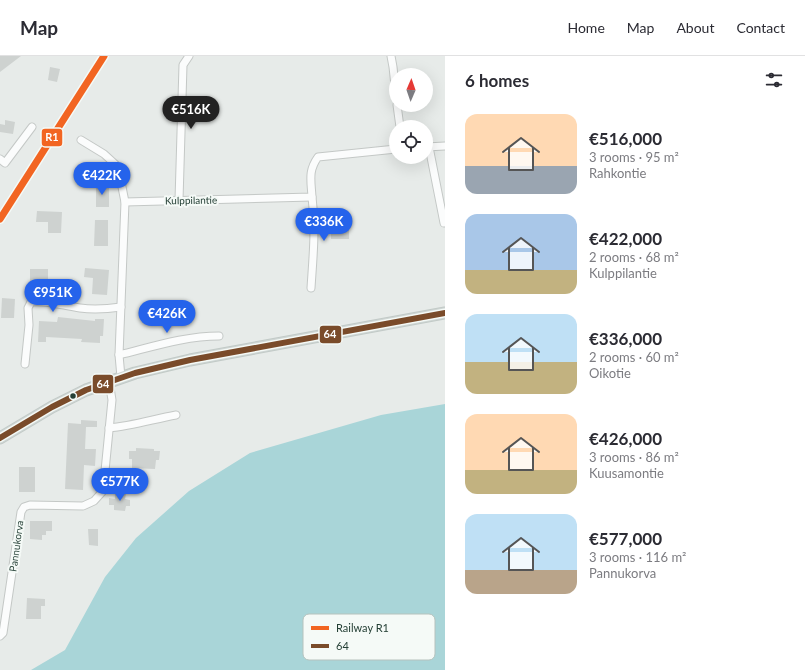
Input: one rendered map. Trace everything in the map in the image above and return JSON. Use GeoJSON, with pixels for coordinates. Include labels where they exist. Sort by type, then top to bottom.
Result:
{"type":"FeatureCollection","features":[{"type":"Feature","properties":{"kind":"main road"},"geometry":{"type":"LineString","coordinates":[[0,438],[52,407],[86,390],[121,377],[190,360],[445,313]]}},
{"type":"Feature","properties":{"kind":"street"},"geometry":{"type":"LineString","coordinates":[[179,200],[183,65],[189,56]]}},
{"type":"Feature","properties":{"kind":"street"},"geometry":{"type":"LineString","coordinates":[[391,56],[394,68]]}},
{"type":"Feature","properties":{"kind":"street"},"geometry":{"type":"LineString","coordinates":[[0,170],[2,161],[32,128]]}},
{"type":"Feature","properties":{"kind":"street"},"geometry":{"type":"LineString","coordinates":[[81,140],[104,154],[115,164],[119,172],[125,202],[119,355],[121,377]]}},
{"type":"Feature","properties":{"kind":"street"},"geometry":{"type":"LineString","coordinates":[[433,147],[445,146]]}},
{"type":"Feature","properties":{"kind":"street"},"geometry":{"type":"LineString","coordinates":[[310,288],[314,253],[315,219],[310,176],[312,166],[318,157],[389,150]]}},
{"type":"Feature","properties":{"kind":"street"},"geometry":{"type":"LineString","coordinates":[[432,164],[444,223]]}},
{"type":"Feature","properties":{"kind":"street","name":"Kulppilantie"},"geometry":{"type":"LineString","coordinates":[[125,202],[312,197]]}},
{"type":"Feature","properties":{"kind":"street"},"geometry":{"type":"LineString","coordinates":[[25,364],[29,325],[28,308],[31,302],[39,301],[81,308],[102,309],[121,307]]}},
{"type":"Feature","properties":{"kind":"street"},"geometry":{"type":"LineString","coordinates":[[119,355],[201,336],[219,336]]}},
{"type":"Feature","properties":{"kind":"street","name":"Pannukorva"},"geometry":{"type":"LineString","coordinates":[[0,636],[3,633],[21,512],[24,507],[30,505],[83,506],[94,501],[103,492],[112,400],[109,381]]}},
{"type":"Feature","properties":{"kind":"street"},"geometry":{"type":"LineString","coordinates":[[110,428],[176,415]]}},
{"type":"Feature","properties":{"kind":"water"},"geometry":{"type":"Polygon","coordinates":[[[445,404],[445,670],[31,670],[65,650],[105,577],[136,538],[189,491],[250,453],[381,415],[445,404]]]}},
{"type":"Feature","properties":{"kind":"building"},"geometry":{"type":"Polygon","coordinates":[[[0,56],[21,56],[0,72],[0,56]]]}},
{"type":"Feature","properties":{"kind":"building"},"geometry":{"type":"Polygon","coordinates":[[[50,67],[60,69],[57,82],[48,80],[50,67]]]}},
{"type":"Feature","properties":{"kind":"building"},"geometry":{"type":"Polygon","coordinates":[[[5,120],[15,122],[13,134],[0,132],[0,124],[5,125],[5,120]]]}},
{"type":"Feature","properties":{"kind":"building"},"geometry":{"type":"Polygon","coordinates":[[[96,186],[109,186],[109,207],[96,207],[96,186]]]}},
{"type":"Feature","properties":{"kind":"building"},"geometry":{"type":"Polygon","coordinates":[[[37,211],[62,212],[61,233],[48,233],[48,222],[36,222],[37,211]]]}},
{"type":"Feature","properties":{"kind":"building"},"geometry":{"type":"Polygon","coordinates":[[[95,220],[108,220],[108,246],[94,246],[95,220]]]}},
{"type":"Feature","properties":{"kind":"building"},"geometry":{"type":"Polygon","coordinates":[[[331,229],[349,229],[349,239],[331,239],[331,229]]]}},
{"type":"Feature","properties":{"kind":"building"},"geometry":{"type":"Polygon","coordinates":[[[85,268],[109,270],[107,295],[92,294],[93,278],[84,277],[85,268]]]}},
{"type":"Feature","properties":{"kind":"building"},"geometry":{"type":"Polygon","coordinates":[[[30,269],[48,269],[48,279],[37,279],[37,282],[30,282],[30,269]]]}},
{"type":"Feature","properties":{"kind":"building"},"geometry":{"type":"Polygon","coordinates":[[[2,298],[15,299],[14,318],[1,318],[2,298]]]}},
{"type":"Feature","properties":{"kind":"building"},"geometry":{"type":"Polygon","coordinates":[[[58,317],[95,321],[95,319],[104,319],[103,336],[100,336],[100,343],[81,342],[82,339],[46,337],[46,342],[38,342],[39,321],[57,322],[58,317]]]}},
{"type":"Feature","properties":{"kind":"building"},"geometry":{"type":"Polygon","coordinates":[[[81,420],[97,421],[97,427],[86,427],[85,449],[96,449],[95,466],[84,465],[83,490],[65,489],[68,423],[81,424],[81,420]]]}},
{"type":"Feature","properties":{"kind":"building"},"geometry":{"type":"Polygon","coordinates":[[[136,448],[154,449],[154,451],[160,451],[159,460],[156,460],[155,469],[132,468],[132,459],[129,459],[129,451],[136,451],[136,448]]]}},
{"type":"Feature","properties":{"kind":"building"},"geometry":{"type":"Polygon","coordinates":[[[19,467],[35,467],[35,492],[19,492],[19,467]]]}},
{"type":"Feature","properties":{"kind":"building"},"geometry":{"type":"Polygon","coordinates":[[[115,494],[126,494],[125,499],[130,500],[130,506],[126,506],[125,511],[114,510],[114,505],[109,505],[109,498],[115,499],[115,494]]]}},
{"type":"Feature","properties":{"kind":"building"},"geometry":{"type":"Polygon","coordinates":[[[30,521],[52,521],[52,531],[46,531],[46,535],[42,535],[42,540],[30,539],[30,521]]]}},
{"type":"Feature","properties":{"kind":"building"},"geometry":{"type":"Polygon","coordinates":[[[88,529],[98,529],[98,546],[89,545],[88,529]]]}},
{"type":"Feature","properties":{"kind":"building"},"geometry":{"type":"Polygon","coordinates":[[[27,598],[45,599],[45,606],[41,606],[41,619],[26,619],[27,598]]]}},
{"type":"Feature","properties":{"kind":"rail line","name":"R1"},"geometry":{"type":"LineString","coordinates":[[0,219],[104,56]]}},
{"type":"Feature","properties":{"kind":"transit line","name":"64"},"geometry":{"type":"LineString","coordinates":[[0,438],[52,407],[86,390],[135,373],[190,360],[445,313]]}}]}
